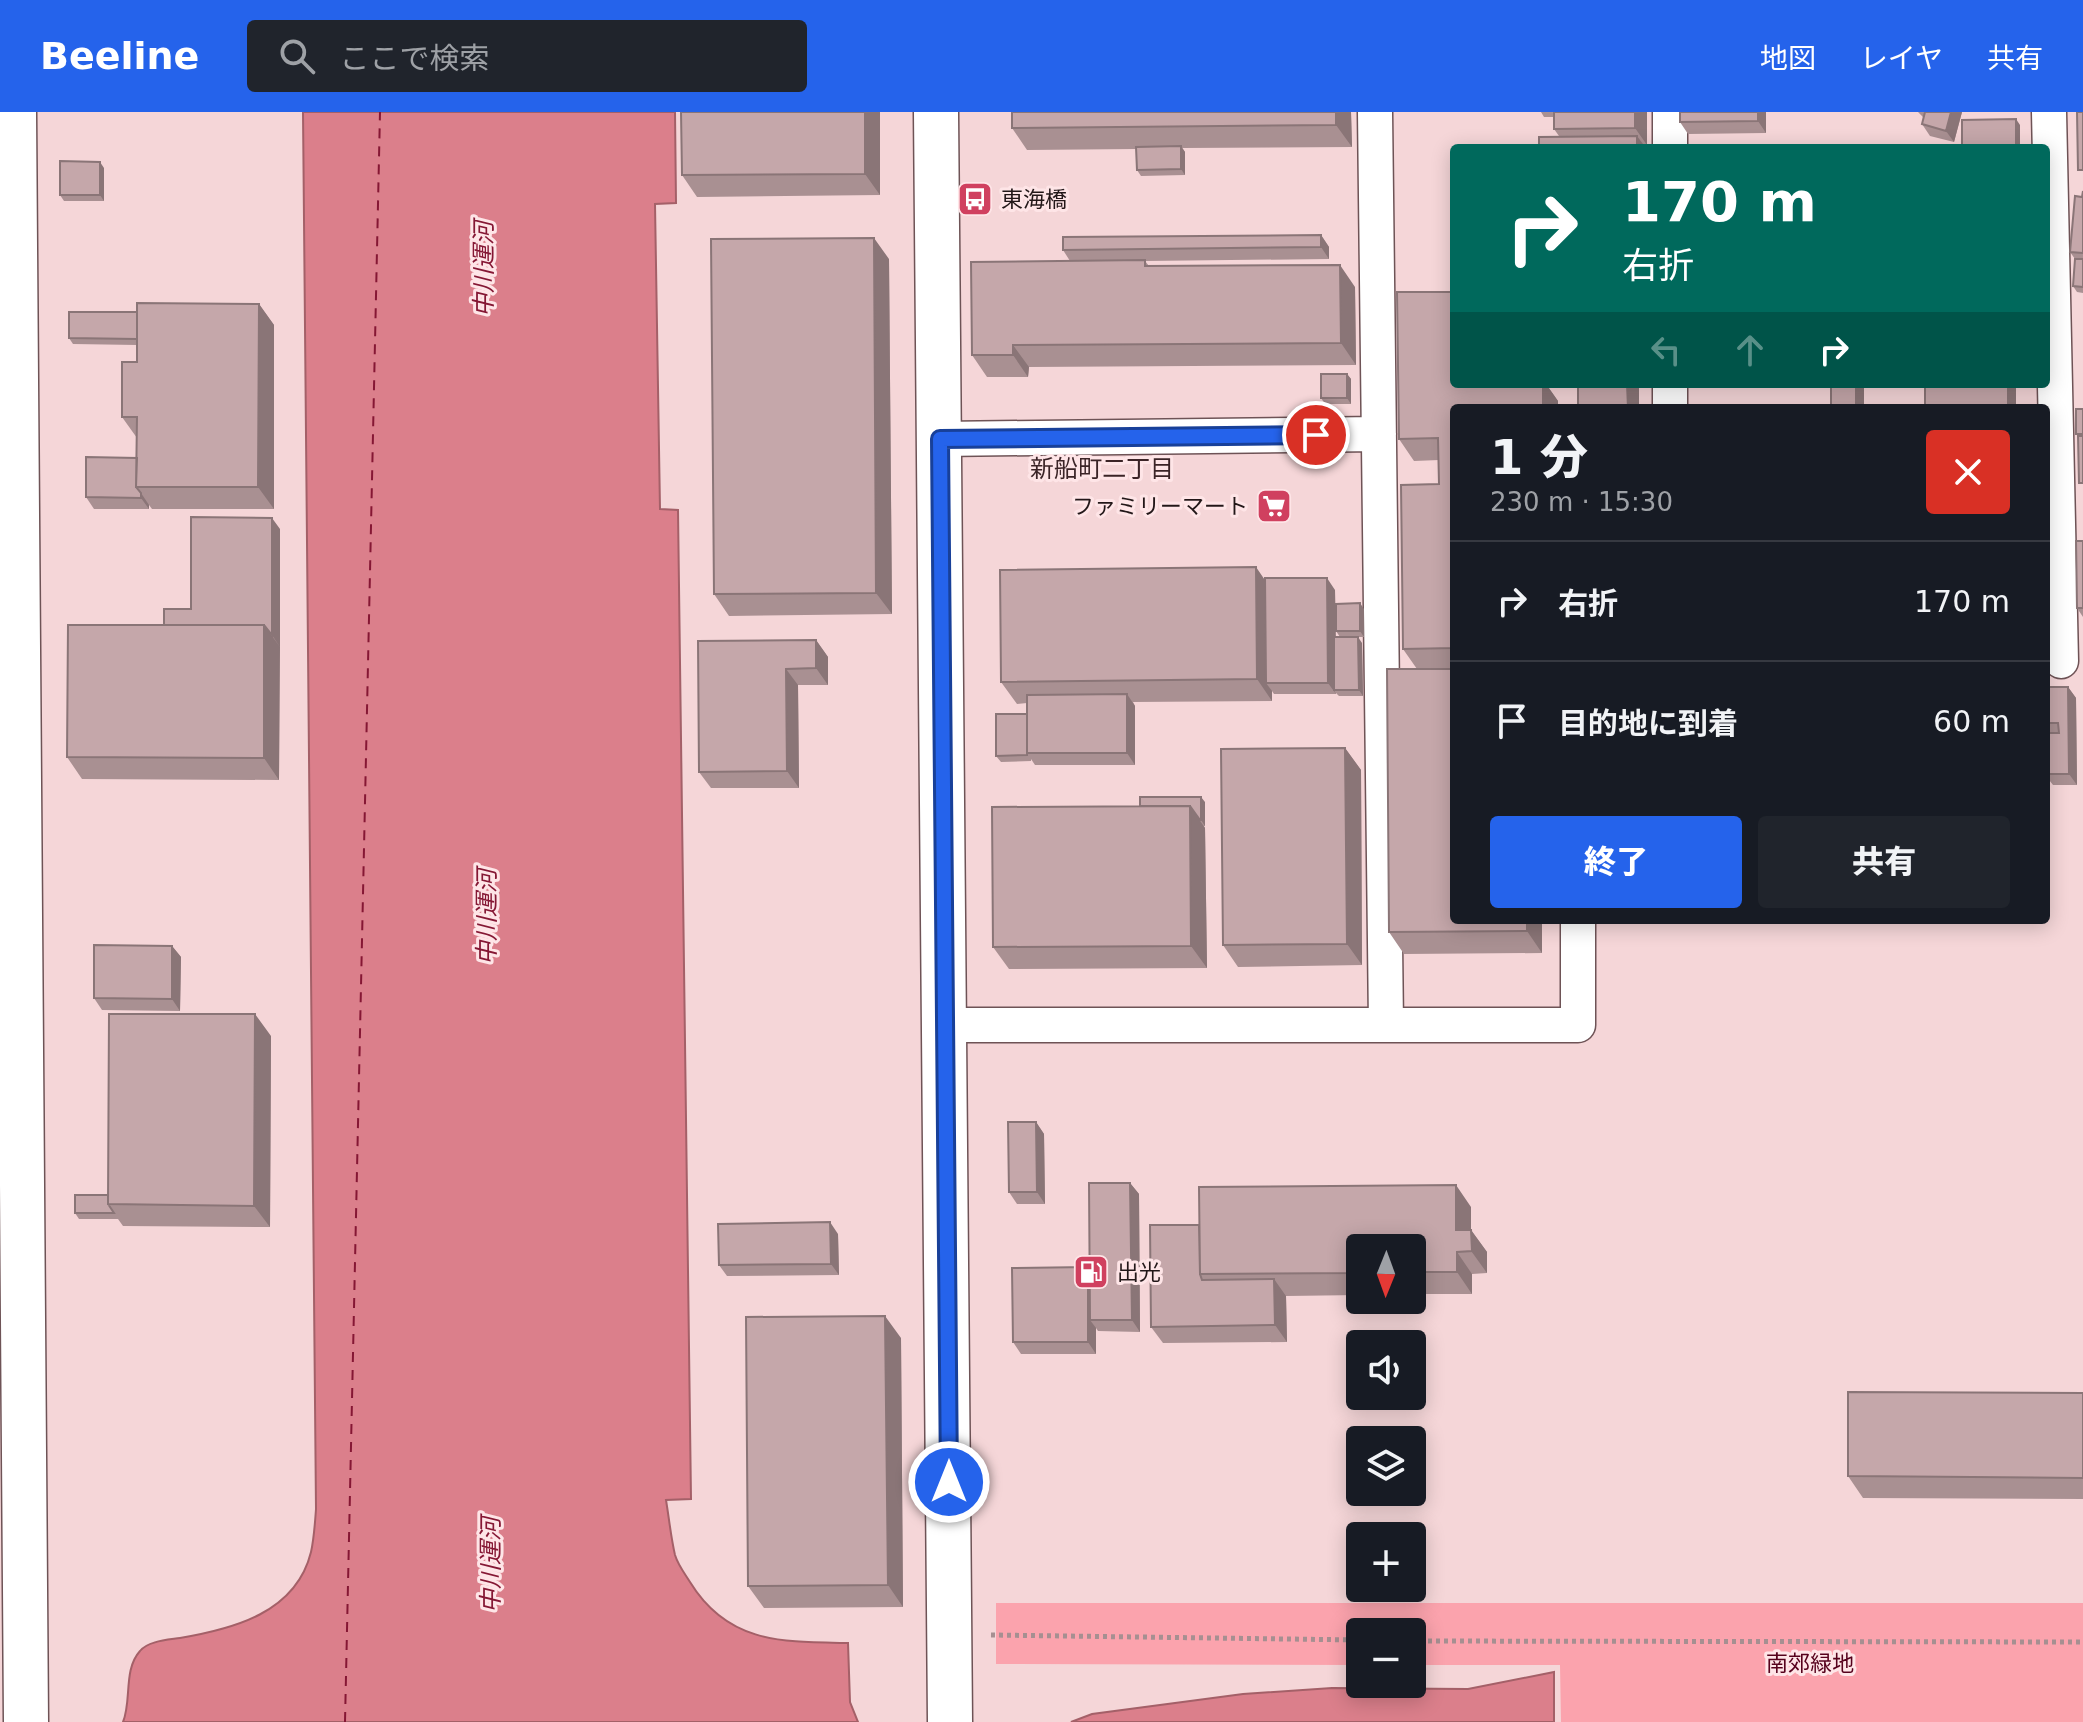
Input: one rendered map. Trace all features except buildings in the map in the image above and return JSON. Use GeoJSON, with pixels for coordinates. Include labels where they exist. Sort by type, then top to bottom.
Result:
{"type":"FeatureCollection","features":[{"type":"Feature","properties":{"kind":"street"},"geometry":{"type":"LineString","coordinates":[[14,112],[10,1034],[26,1713]]}},
{"type":"Feature","properties":{"kind":"street"},"geometry":{"type":"LineString","coordinates":[[936,112],[950,1703]]}},
{"type":"Feature","properties":{"kind":"street"},"geometry":{"type":"LineString","coordinates":[[1375,112],[1386,1025]]}},
{"type":"Feature","properties":{"kind":"street"},"geometry":{"type":"LineString","coordinates":[[1670,112],[1670,144]]}},
{"type":"Feature","properties":{"kind":"street"},"geometry":{"type":"LineString","coordinates":[[2049,112],[2050,144]]}},
{"type":"Feature","properties":{"kind":"street"},"geometry":{"type":"LineString","coordinates":[[2050,151],[2063,661]]}},
{"type":"Feature","properties":{"kind":"street"},"geometry":{"type":"LineString","coordinates":[[940,439],[1379,434]]}},
{"type":"Feature","properties":{"kind":"street"},"geometry":{"type":"LineString","coordinates":[[946,1025],[1578,1025],[1578,924]]}},
{"type":"Feature","properties":{"kind":"path"},"geometry":{"type":"LineString","coordinates":[[950,1634],[1346,1640]]}},
{"type":"Feature","properties":{"kind":"path"},"geometry":{"type":"LineString","coordinates":[[1426,1641],[2083,1642]]}},
{"type":"Feature","properties":{"kind":"green space","name":"南郊緑地"},"geometry":{"type":"Polygon","coordinates":[[[996,1603],[2083,1603],[2083,1722],[1561,1722],[1560,1665],[1426,1665],[1426,1618],[1346,1618],[1346,1665],[996,1664],[996,1603]]]}},
{"type":"Feature","properties":{"kind":"water","name":"中川運河"},"geometry":{"type":"Polygon","coordinates":[[[303,112],[675,112],[676,203],[655,204],[660,509],[678,510],[691,1499],[666,1500],[678,1562],[705,1602],[722,1618],[740,1628],[779,1640],[848,1643],[850,1702],[858,1722],[123,1722],[131,1667],[140,1651],[158,1642],[241,1623],[277,1604],[292,1590],[303,1573],[314,1536],[303,112]]]}},
{"type":"Feature","properties":{"kind":"water"},"geometry":{"type":"Polygon","coordinates":[[[1554,1672],[1554,1722],[1071,1722],[1092,1714],[1243,1694],[1346,1688],[1346,1698],[1426,1698],[1426,1689],[1468,1689],[1554,1672]]]}},
{"type":"Feature","properties":{"kind":"ferry route"},"geometry":{"type":"LineString","coordinates":[[345,1722],[380,112]]}},
{"type":"Feature","properties":{"kind":"place","name":"東海橋"},"geometry":{"type":"Point","coordinates":[975,199]}},
{"type":"Feature","properties":{"kind":"place","name":"ファミリーマート"},"geometry":{"type":"Point","coordinates":[1274,506]}},
{"type":"Feature","properties":{"kind":"place","name":"出光"},"geometry":{"type":"Point","coordinates":[1091,1272]}},
{"type":"Feature","properties":{"kind":"district","name":"新船町二丁目"},"geometry":{"type":"Point","coordinates":[1102,469]}},
{"type":"Feature","properties":{"kind":"route"},"geometry":{"type":"LineString","coordinates":[[949,1482],[940,439],[1316,435]]}}]}
